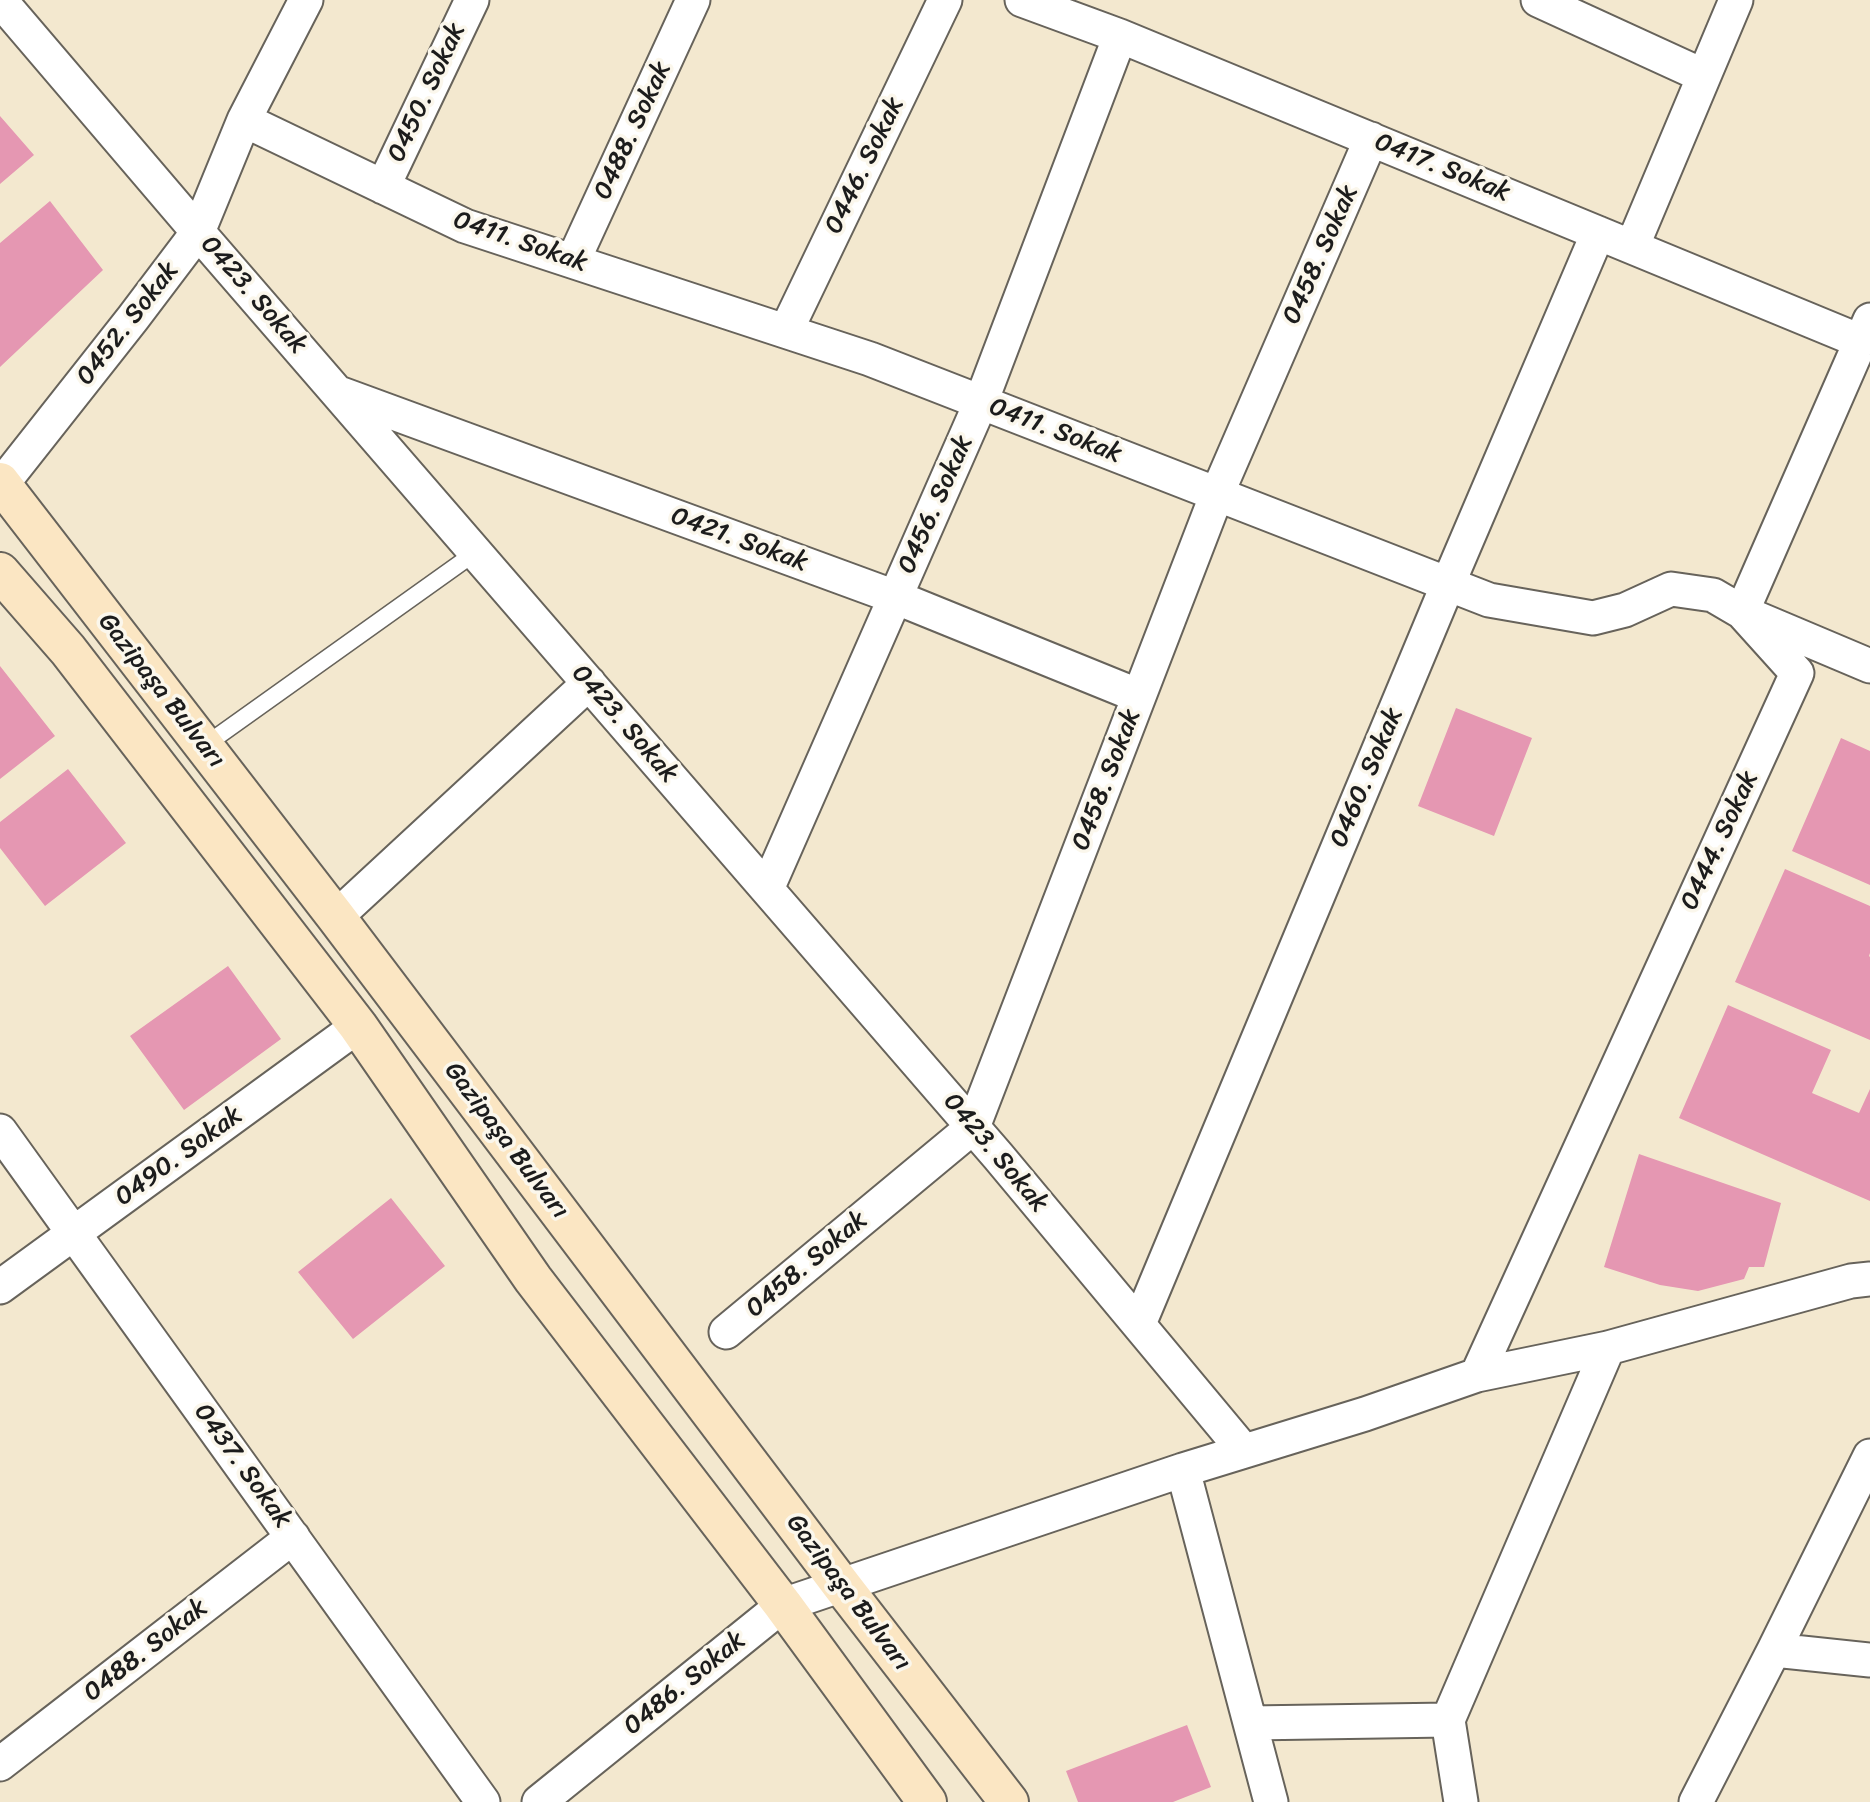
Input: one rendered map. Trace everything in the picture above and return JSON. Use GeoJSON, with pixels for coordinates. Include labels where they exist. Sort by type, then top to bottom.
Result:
{"type":"FeatureCollection","features":[{"type":"Feature","properties":{"kind":"main road","name":"Gazipaşa Bulvarı"},"geometry":{"type":"LineString","coordinates":[[1,483],[336,917],[842,1586],[1009,1802]]}},
{"type":"Feature","properties":{"kind":"main road","name":"Gazipaşa Bulvarı"},"geometry":{"type":"LineString","coordinates":[[0,572],[68,650],[358,1026],[533,1279],[782,1605],[927,1802]]}},
{"type":"Feature","properties":{"kind":"street","name":"0423. Sokak"},"geometry":{"type":"LineString","coordinates":[[0,0],[973,1127],[1244,1451]]}},
{"type":"Feature","properties":{"kind":"street","name":"0452. Sokak"},"geometry":{"type":"LineString","coordinates":[[1,483],[134,318],[198,232],[244,120],[306,0]]}},
{"type":"Feature","properties":{"kind":"street","name":"0450. Sokak"},"geometry":{"type":"LineString","coordinates":[[383,187],[471,0]]}},
{"type":"Feature","properties":{"kind":"street","name":"0488. Sokak"},"geometry":{"type":"LineString","coordinates":[[573,261],[693,0]]}},
{"type":"Feature","properties":{"kind":"street","name":"0446. Sokak"},"geometry":{"type":"LineString","coordinates":[[786,331],[945,0]]}},
{"type":"Feature","properties":{"kind":"street","name":"0417. Sokak"},"geometry":{"type":"LineString","coordinates":[[1022,0],[1120,36],[1632,247],[1865,330]]}},
{"type":"Feature","properties":{"kind":"street"},"geometry":{"type":"LineString","coordinates":[[1538,0],[1704,76]]}},
{"type":"Feature","properties":{"kind":"street"},"geometry":{"type":"LineString","coordinates":[[1632,247],[1736,0]]}},
{"type":"Feature","properties":{"kind":"street","name":"0456. Sokak"},"geometry":{"type":"LineString","coordinates":[[767,889],[981,402],[1120,36]]}},
{"type":"Feature","properties":{"kind":"street","name":"0411. Sokak"},"geometry":{"type":"LineString","coordinates":[[244,120],[465,226],[870,359],[1489,600],[1593,618],[1625,610],[1671,589],[1713,595],[1742,612],[1870,666]]}},
{"type":"Feature","properties":{"kind":"street","name":"0458. Sokak"},"geometry":{"type":"LineString","coordinates":[[726,1332],[973,1127],[1217,494],[1371,139]]}},
{"type":"Feature","properties":{"kind":"street","name":"0460. Sokak"},"geometry":{"type":"LineString","coordinates":[[1139,1324],[1448,584],[1598,233]]}},
{"type":"Feature","properties":{"kind":"street"},"geometry":{"type":"LineString","coordinates":[[1742,612],[1865,330]]}},
{"type":"Feature","properties":{"kind":"street","name":"0421. Sokak"},"geometry":{"type":"LineString","coordinates":[[337,392],[895,597],[1139,696]]}},
{"type":"Feature","properties":{"kind":"street","name":"0444. Sokak"},"geometry":{"type":"LineString","coordinates":[[1477,1375],[1797,673],[1742,612]]}},
{"type":"Feature","properties":{"kind":"street"},"geometry":{"type":"LineString","coordinates":[[336,917],[589,683]]}},
{"type":"Feature","properties":{"kind":"street","name":"0490. Sokak"},"geometry":{"type":"LineString","coordinates":[[0,1287],[358,1026]]}},
{"type":"Feature","properties":{"kind":"street","name":"0437. Sokak"},"geometry":{"type":"LineString","coordinates":[[0,1131],[483,1802]]}},
{"type":"Feature","properties":{"kind":"street","name":"0486. Sokak"},"geometry":{"type":"LineString","coordinates":[[539,1802],[782,1605],[1183,1470],[1365,1414],[1477,1375],[1608,1348],[1851,1281],[1870,1279]]}},
{"type":"Feature","properties":{"kind":"street"},"geometry":{"type":"LineString","coordinates":[[1461,1802],[1448,1720],[1608,1348]]}},
{"type":"Feature","properties":{"kind":"street"},"geometry":{"type":"LineString","coordinates":[[1696,1802],[1870,1456]]}},
{"type":"Feature","properties":{"kind":"street"},"geometry":{"type":"LineString","coordinates":[[1183,1470],[1271,1802]]}},
{"type":"Feature","properties":{"kind":"street","name":"0488. Sokak"},"geometry":{"type":"LineString","coordinates":[[0,1764],[293,1537]]}},
{"type":"Feature","properties":{"kind":"street"},"geometry":{"type":"LineString","coordinates":[[1774,1650],[1870,1660]]}},
{"type":"Feature","properties":{"kind":"street"},"geometry":{"type":"LineString","coordinates":[[1250,1723],[1448,1720]]}},
{"type":"Feature","properties":{"kind":"lane"},"geometry":{"type":"LineString","coordinates":[[204,746],[475,552]]}},
{"type":"Feature","properties":{"kind":"building"},"geometry":{"type":"Polygon","coordinates":[[[0,116],[34,155],[0,184],[0,116]]]}},
{"type":"Feature","properties":{"kind":"building"},"geometry":{"type":"Polygon","coordinates":[[[50,201],[103,270],[0,367],[0,243],[50,201]]]}},
{"type":"Feature","properties":{"kind":"building"},"geometry":{"type":"Polygon","coordinates":[[[0,666],[55,736],[0,779],[0,666]]]}},
{"type":"Feature","properties":{"kind":"building"},"geometry":{"type":"Polygon","coordinates":[[[1456,708],[1532,738],[1494,836],[1418,806],[1456,708]]]}},
{"type":"Feature","properties":{"kind":"building"},"geometry":{"type":"Polygon","coordinates":[[[1841,738],[1870,751],[1870,885],[1792,851],[1841,738]]]}},
{"type":"Feature","properties":{"kind":"building"},"geometry":{"type":"Polygon","coordinates":[[[68,769],[126,843],[45,906],[0,848],[0,822],[68,769]]]}},
{"type":"Feature","properties":{"kind":"building"},"geometry":{"type":"Polygon","coordinates":[[[1785,869],[1870,906],[1870,1040],[1735,982],[1785,869]]]}},
{"type":"Feature","properties":{"kind":"building"},"geometry":{"type":"Polygon","coordinates":[[[228,966],[281,1039],[184,1110],[130,1036],[228,966]]]}},
{"type":"Feature","properties":{"kind":"building"},"geometry":{"type":"Polygon","coordinates":[[[1728,1005],[1831,1050],[1812,1093],[1859,1113],[1870,1089],[1870,1201],[1679,1118],[1728,1005]]]}},
{"type":"Feature","properties":{"kind":"building"},"geometry":{"type":"Polygon","coordinates":[[[1639,1154],[1781,1203],[1764,1267],[1749,1267],[1744,1279],[1698,1291],[1660,1285],[1604,1267],[1639,1154]]]}},
{"type":"Feature","properties":{"kind":"building"},"geometry":{"type":"Polygon","coordinates":[[[391,1198],[445,1266],[353,1339],[298,1272],[391,1198]]]}},
{"type":"Feature","properties":{"kind":"building"},"geometry":{"type":"Polygon","coordinates":[[[1187,1725],[1211,1787],[1173,1802],[1078,1802],[1066,1771],[1187,1725]]]}}]}
